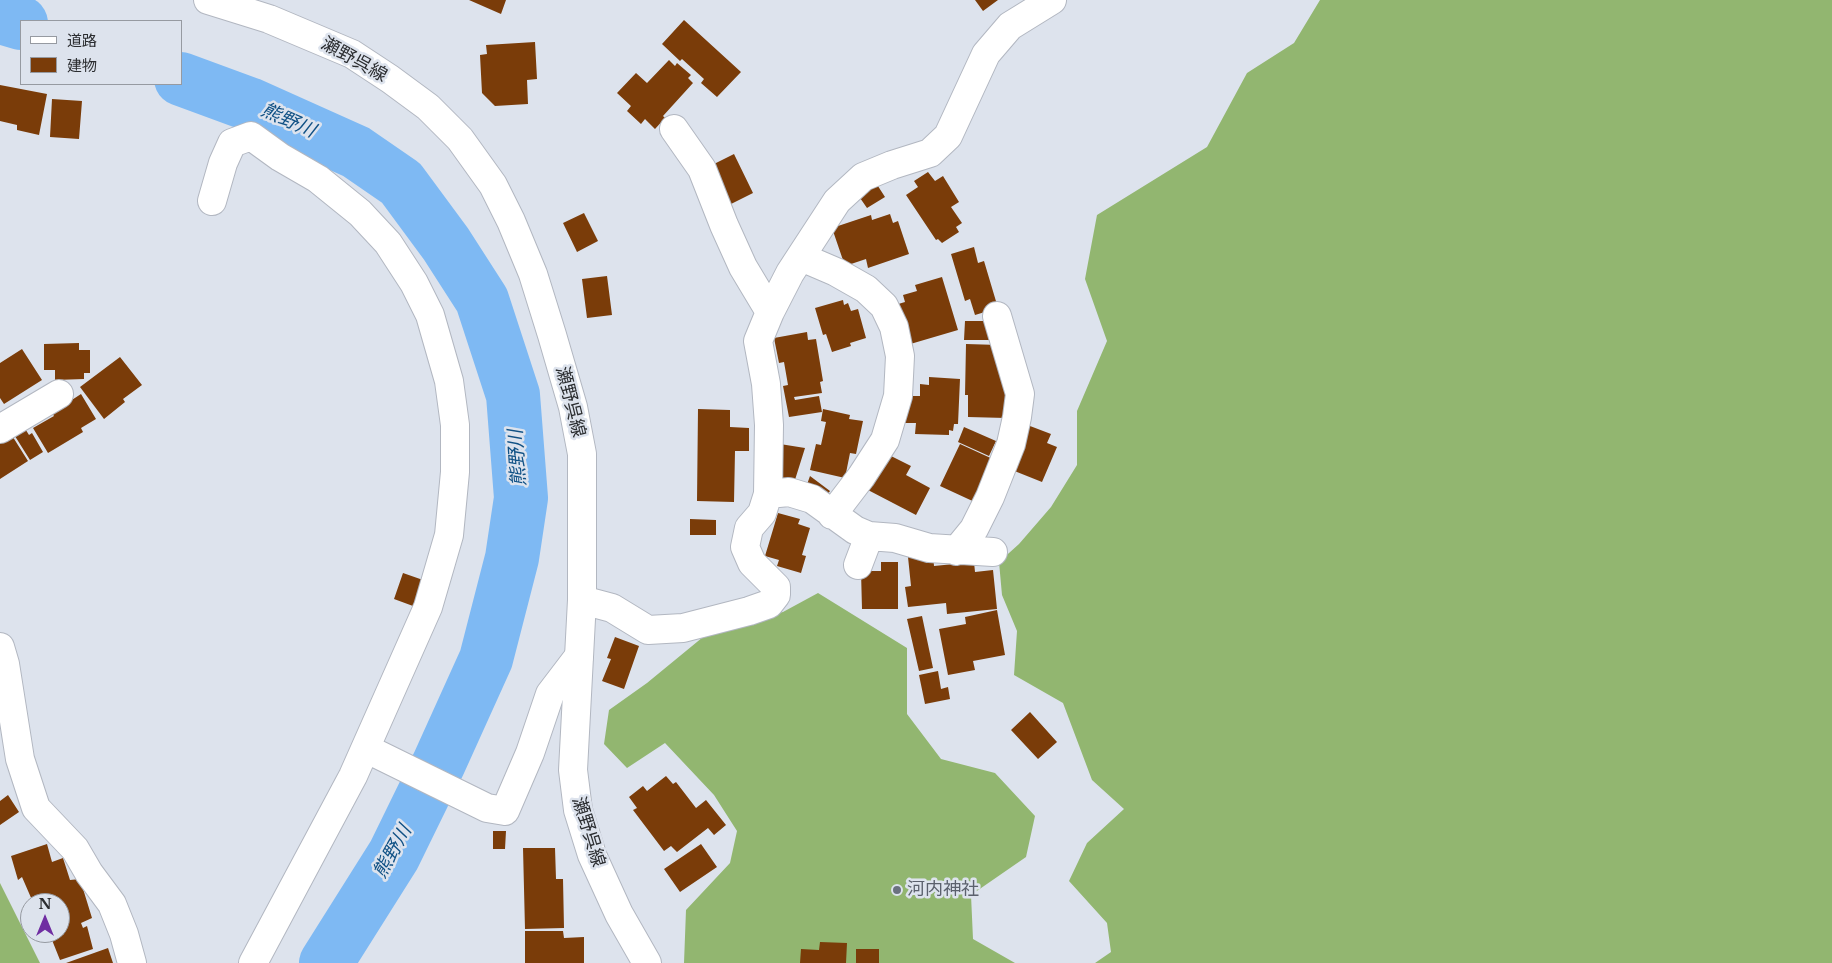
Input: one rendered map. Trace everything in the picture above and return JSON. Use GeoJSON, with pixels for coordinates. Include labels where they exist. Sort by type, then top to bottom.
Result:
{"type":"FeatureCollection","features":[{"type":"Feature","properties":{"kind":"street","name":"瀬野呉線"},"geometry":{"type":"LineString","coordinates":[[208,0],[269,19],[344,51],[390,79],[428,107],[460,139],[493,186],[511,221],[533,274],[573,406],[582,454],[582,600],[573,770],[578,810],[592,855],[620,914],[647,963]]}},
{"type":"Feature","properties":{"kind":"street"},"geometry":{"type":"LineString","coordinates":[[582,600],[612,608],[648,630],[683,628],[749,612],[769,604],[776,595],[776,587],[752,563],[745,547],[749,528],[762,512],[768,494],[769,425],[766,384],[758,341],[770,312],[801,257],[837,200],[863,177],[892,165],[930,153],[948,136],[986,54],[1010,26],[1052,0]]}},
{"type":"Feature","properties":{"kind":"street"},"geometry":{"type":"LineString","coordinates":[[674,129],[702,169],[743,267],[770,312]]}},
{"type":"Feature","properties":{"kind":"street"},"geometry":{"type":"LineString","coordinates":[[212,201],[223,163],[232,143],[251,136],[280,157],[318,179],[360,213],[388,243],[414,283],[430,315],[449,381],[455,425],[455,472],[449,535],[428,607],[371,750],[253,963]]}},
{"type":"Feature","properties":{"kind":"street"},"geometry":{"type":"LineString","coordinates":[[801,257],[836,272],[866,290],[884,306],[894,327],[900,356],[898,396],[885,440],[861,477],[832,514]]}},
{"type":"Feature","properties":{"kind":"street"},"geometry":{"type":"LineString","coordinates":[[956,551],[974,529],[990,497],[1011,444],[1017,417],[1020,394],[998,316]]}},
{"type":"Feature","properties":{"kind":"street"},"geometry":{"type":"LineString","coordinates":[[0,429],[60,394]]}},
{"type":"Feature","properties":{"kind":"street"},"geometry":{"type":"LineString","coordinates":[[768,494],[789,492],[812,500],[855,530],[869,536],[895,538],[929,548],[992,552]]}},
{"type":"Feature","properties":{"kind":"street"},"geometry":{"type":"LineString","coordinates":[[858,565],[869,536]]}},
{"type":"Feature","properties":{"kind":"street"},"geometry":{"type":"LineString","coordinates":[[0,647],[5,664],[20,759],[36,808],[75,849],[89,873],[112,904],[124,934],[132,963]]}},
{"type":"Feature","properties":{"kind":"street"},"geometry":{"type":"LineString","coordinates":[[371,750],[487,808],[504,812],[530,753],[550,694],[580,656]]}},
{"type":"Feature","properties":{"kind":"green space"},"geometry":{"type":"Polygon","coordinates":[[[1320,0],[1832,0],[1832,963],[1095,963],[1111,952],[1107,923],[1069,881],[1087,843],[1124,809],[1092,780],[1063,703],[1014,675],[1017,631],[1002,595],[999,562],[1019,544],[1051,507],[1077,465],[1077,411],[1107,341],[1085,279],[1097,215],[1207,147],[1247,73],[1294,43],[1320,0]]]}},
{"type":"Feature","properties":{"kind":"green space"},"geometry":{"type":"Polygon","coordinates":[[[818,593],[907,648],[907,714],[941,759],[995,773],[1035,816],[1026,857],[971,895],[973,939],[1015,963],[684,963],[686,910],[730,863],[737,831],[714,795],[665,743],[627,768],[604,744],[609,710],[647,683],[714,628],[783,612],[818,593]]]}},
{"type":"Feature","properties":{"kind":"green space"},"geometry":{"type":"Polygon","coordinates":[[[0,883],[20,923],[20,943],[30,943],[40,963],[0,963],[0,883]]]}},
{"type":"Feature","properties":{"kind":"building"},"geometry":{"type":"Polygon","coordinates":[[[469,0],[506,0],[501,14],[469,0]]]}},
{"type":"Feature","properties":{"kind":"building"},"geometry":{"type":"Polygon","coordinates":[[[975,0],[998,0],[983,11],[975,0]]]}},
{"type":"Feature","properties":{"kind":"building"},"geometry":{"type":"Polygon","coordinates":[[[684,20],[741,72],[717,97],[701,83],[704,79],[682,59],[680,61],[662,44],[684,20]]]}},
{"type":"Feature","properties":{"kind":"building"},"geometry":{"type":"Polygon","coordinates":[[[535,42],[537,79],[527,80],[528,104],[495,106],[482,93],[480,55],[487,54],[486,45],[535,42]]]}},
{"type":"Feature","properties":{"kind":"building"},"geometry":{"type":"Polygon","coordinates":[[[669,60],[675,66],[677,63],[691,75],[688,78],[693,83],[663,116],[665,118],[655,129],[645,119],[641,124],[627,111],[631,106],[617,93],[636,73],[647,83],[669,60]]]}},
{"type":"Feature","properties":{"kind":"building"},"geometry":{"type":"Polygon","coordinates":[[[0,85],[47,94],[39,135],[17,130],[17,125],[0,121],[0,85]]]}},
{"type":"Feature","properties":{"kind":"building"},"geometry":{"type":"Polygon","coordinates":[[[52,99],[82,101],[79,139],[50,137],[52,99]]]}},
{"type":"Feature","properties":{"kind":"building"},"geometry":{"type":"Polygon","coordinates":[[[734,154],[753,193],[731,204],[712,165],[734,154]]]}},
{"type":"Feature","properties":{"kind":"building"},"geometry":{"type":"Polygon","coordinates":[[[928,172],[935,181],[943,176],[959,202],[951,207],[962,223],[956,227],[959,232],[942,243],[938,239],[936,240],[906,195],[918,187],[914,181],[928,172]]]}},
{"type":"Feature","properties":{"kind":"building"},"geometry":{"type":"Polygon","coordinates":[[[876,183],[885,197],[867,208],[858,195],[876,183]]]}},
{"type":"Feature","properties":{"kind":"building"},"geometry":{"type":"Polygon","coordinates":[[[584,213],[598,241],[577,252],[563,223],[584,213]]]}},
{"type":"Feature","properties":{"kind":"building"},"geometry":{"type":"Polygon","coordinates":[[[890,214],[893,223],[898,221],[909,254],[868,268],[866,259],[845,266],[832,228],[871,215],[872,220],[890,214]]]}},
{"type":"Feature","properties":{"kind":"building"},"geometry":{"type":"Polygon","coordinates":[[[974,247],[978,263],[984,261],[998,308],[975,315],[970,299],[965,301],[951,254],[974,247]]]}},
{"type":"Feature","properties":{"kind":"building"},"geometry":{"type":"Polygon","coordinates":[[[607,276],[612,315],[587,318],[582,279],[607,276]]]}},
{"type":"Feature","properties":{"kind":"building"},"geometry":{"type":"Polygon","coordinates":[[[942,277],[958,330],[907,345],[895,305],[905,302],[903,295],[917,291],[915,285],[942,277]]]}},
{"type":"Feature","properties":{"kind":"building"},"geometry":{"type":"Polygon","coordinates":[[[843,300],[844,305],[848,303],[851,311],[858,309],[866,338],[850,343],[851,346],[832,352],[826,334],[823,335],[815,308],[843,300]]]}},
{"type":"Feature","properties":{"kind":"building"},"geometry":{"type":"Polygon","coordinates":[[[965,321],[993,321],[993,340],[964,340],[965,321]]]}},
{"type":"Feature","properties":{"kind":"building"},"geometry":{"type":"Polygon","coordinates":[[[807,332],[808,340],[816,339],[823,381],[820,382],[822,393],[794,397],[795,400],[819,396],[822,412],[789,417],[783,386],[788,385],[784,362],[779,363],[774,338],[807,332]]]}},
{"type":"Feature","properties":{"kind":"building"},"geometry":{"type":"Polygon","coordinates":[[[79,343],[79,350],[90,350],[90,373],[84,373],[84,379],[55,380],[55,370],[44,370],[44,344],[79,343]]]}},
{"type":"Feature","properties":{"kind":"building"},"geometry":{"type":"Polygon","coordinates":[[[966,344],[999,345],[1007,370],[1006,418],[968,417],[968,395],[965,395],[966,344]]]}},
{"type":"Feature","properties":{"kind":"building"},"geometry":{"type":"Polygon","coordinates":[[[22,349],[42,380],[4,404],[0,398],[0,363],[22,349]]]}},
{"type":"Feature","properties":{"kind":"building"},"geometry":{"type":"Polygon","coordinates":[[[120,357],[142,385],[123,399],[125,402],[104,419],[80,387],[120,357]]]}},
{"type":"Feature","properties":{"kind":"building"},"geometry":{"type":"Polygon","coordinates":[[[929,377],[960,379],[958,424],[954,424],[953,431],[949,430],[949,435],[915,434],[916,423],[904,423],[905,396],[920,396],[920,384],[929,385],[929,377]]]}},
{"type":"Feature","properties":{"kind":"building"},"geometry":{"type":"Polygon","coordinates":[[[81,394],[96,419],[81,428],[83,432],[48,453],[33,428],[54,416],[52,413],[81,394]]]}},
{"type":"Feature","properties":{"kind":"building"},"geometry":{"type":"Polygon","coordinates":[[[698,409],[730,410],[730,427],[749,428],[749,451],[735,451],[734,502],[697,501],[698,409]]]}},
{"type":"Feature","properties":{"kind":"building"},"geometry":{"type":"Polygon","coordinates":[[[823,409],[850,415],[849,419],[863,421],[856,454],[850,453],[845,478],[810,470],[816,444],[821,445],[826,422],[821,421],[823,409]]]}},
{"type":"Feature","properties":{"kind":"building"},"geometry":{"type":"Polygon","coordinates":[[[1030,426],[1051,434],[1047,443],[1057,447],[1042,482],[1012,470],[1030,426]]]}},
{"type":"Feature","properties":{"kind":"building"},"geometry":{"type":"Polygon","coordinates":[[[24,427],[29,435],[32,433],[43,452],[30,460],[13,433],[24,427]]]}},
{"type":"Feature","properties":{"kind":"building"},"geometry":{"type":"Polygon","coordinates":[[[964,427],[996,441],[989,456],[958,442],[964,427]]]}},
{"type":"Feature","properties":{"kind":"building"},"geometry":{"type":"Polygon","coordinates":[[[11,434],[28,461],[0,479],[0,441],[11,434]]]}},
{"type":"Feature","properties":{"kind":"building"},"geometry":{"type":"Polygon","coordinates":[[[780,444],[805,448],[794,483],[776,484],[780,444]]]}},
{"type":"Feature","properties":{"kind":"building"},"geometry":{"type":"Polygon","coordinates":[[[960,444],[995,460],[979,504],[940,486],[960,444]]]}},
{"type":"Feature","properties":{"kind":"building"},"geometry":{"type":"Polygon","coordinates":[[[887,454],[911,466],[906,475],[930,488],[916,515],[868,490],[887,454]]]}},
{"type":"Feature","properties":{"kind":"building"},"geometry":{"type":"Polygon","coordinates":[[[810,476],[830,491],[825,498],[805,490],[810,476]]]}},
{"type":"Feature","properties":{"kind":"building"},"geometry":{"type":"Polygon","coordinates":[[[778,513],[800,519],[798,524],[810,528],[802,555],[806,556],[801,573],[777,566],[779,560],[765,556],[778,513]]]}},
{"type":"Feature","properties":{"kind":"building"},"geometry":{"type":"Polygon","coordinates":[[[690,519],[716,520],[716,535],[690,535],[690,519]]]}},
{"type":"Feature","properties":{"kind":"building"},"geometry":{"type":"Polygon","coordinates":[[[933,554],[934,566],[974,562],[975,572],[993,570],[997,609],[947,614],[946,603],[908,607],[905,587],[911,586],[908,557],[933,554]]]}},
{"type":"Feature","properties":{"kind":"building"},"geometry":{"type":"Polygon","coordinates":[[[881,562],[898,562],[898,609],[862,609],[861,571],[881,571],[881,562]]]}},
{"type":"Feature","properties":{"kind":"building"},"geometry":{"type":"Polygon","coordinates":[[[403,573],[423,580],[413,606],[394,599],[403,573]]]}},
{"type":"Feature","properties":{"kind":"building"},"geometry":{"type":"Polygon","coordinates":[[[997,610],[1005,655],[973,661],[975,670],[948,675],[939,629],[966,624],[965,617],[997,610]]]}},
{"type":"Feature","properties":{"kind":"building"},"geometry":{"type":"Polygon","coordinates":[[[922,616],[933,668],[919,671],[907,619],[922,616]]]}},
{"type":"Feature","properties":{"kind":"building"},"geometry":{"type":"Polygon","coordinates":[[[615,637],[639,646],[624,689],[602,681],[611,659],[607,658],[615,637]]]}},
{"type":"Feature","properties":{"kind":"building"},"geometry":{"type":"Polygon","coordinates":[[[938,671],[941,689],[948,687],[950,699],[925,704],[919,675],[938,671]]]}},
{"type":"Feature","properties":{"kind":"building"},"geometry":{"type":"Polygon","coordinates":[[[1030,712],[1057,742],[1038,759],[1011,730],[1030,712]]]}},
{"type":"Feature","properties":{"kind":"building"},"geometry":{"type":"Polygon","coordinates":[[[666,776],[673,784],[676,782],[696,808],[706,800],[726,825],[714,835],[708,828],[677,852],[671,846],[664,851],[633,810],[637,808],[629,797],[643,786],[647,791],[666,776]]]}},
{"type":"Feature","properties":{"kind":"building"},"geometry":{"type":"Polygon","coordinates":[[[8,795],[19,812],[0,825],[0,801],[8,795]]]}},
{"type":"Feature","properties":{"kind":"building"},"geometry":{"type":"Polygon","coordinates":[[[493,831],[506,831],[505,849],[493,849],[493,831]]]}},
{"type":"Feature","properties":{"kind":"building"},"geometry":{"type":"Polygon","coordinates":[[[47,844],[52,862],[63,858],[70,880],[80,879],[92,918],[81,923],[83,928],[87,926],[93,949],[60,960],[53,943],[70,943],[70,893],[29,893],[22,877],[18,880],[11,856],[47,844]]]}},
{"type":"Feature","properties":{"kind":"building"},"geometry":{"type":"Polygon","coordinates":[[[701,844],[717,867],[680,892],[664,869],[701,844]]]}},
{"type":"Feature","properties":{"kind":"building"},"geometry":{"type":"Polygon","coordinates":[[[523,848],[555,848],[556,879],[563,879],[564,928],[525,929],[523,848]]]}},
{"type":"Feature","properties":{"kind":"building"},"geometry":{"type":"Polygon","coordinates":[[[525,931],[563,931],[564,938],[584,937],[584,963],[525,963],[525,931]]]}},
{"type":"Feature","properties":{"kind":"building"},"geometry":{"type":"Polygon","coordinates":[[[820,942],[847,943],[846,963],[800,963],[801,949],[819,950],[820,942]]]}},
{"type":"Feature","properties":{"kind":"building"},"geometry":{"type":"Polygon","coordinates":[[[108,948],[113,963],[66,963],[108,948]]]}},
{"type":"Feature","properties":{"kind":"building"},"geometry":{"type":"Polygon","coordinates":[[[856,949],[879,949],[879,963],[856,963],[856,949]]]}},
{"type":"Feature","properties":{"kind":"waterway","name":"熊野川"},"geometry":{"type":"LineString","coordinates":[[0,17],[20,23]]}},
{"type":"Feature","properties":{"kind":"waterway","name":"熊野川"},"geometry":{"type":"LineString","coordinates":[[182,79],[249,104],[356,152],[401,183],[446,244],[482,300],[513,395],[521,498],[512,558],[486,659],[439,763],[394,855],[326,963]]}},
{"type":"Feature","properties":{"kind":"place","name":"河内神社"},"geometry":{"type":"Point","coordinates":[897,890]}}]}
